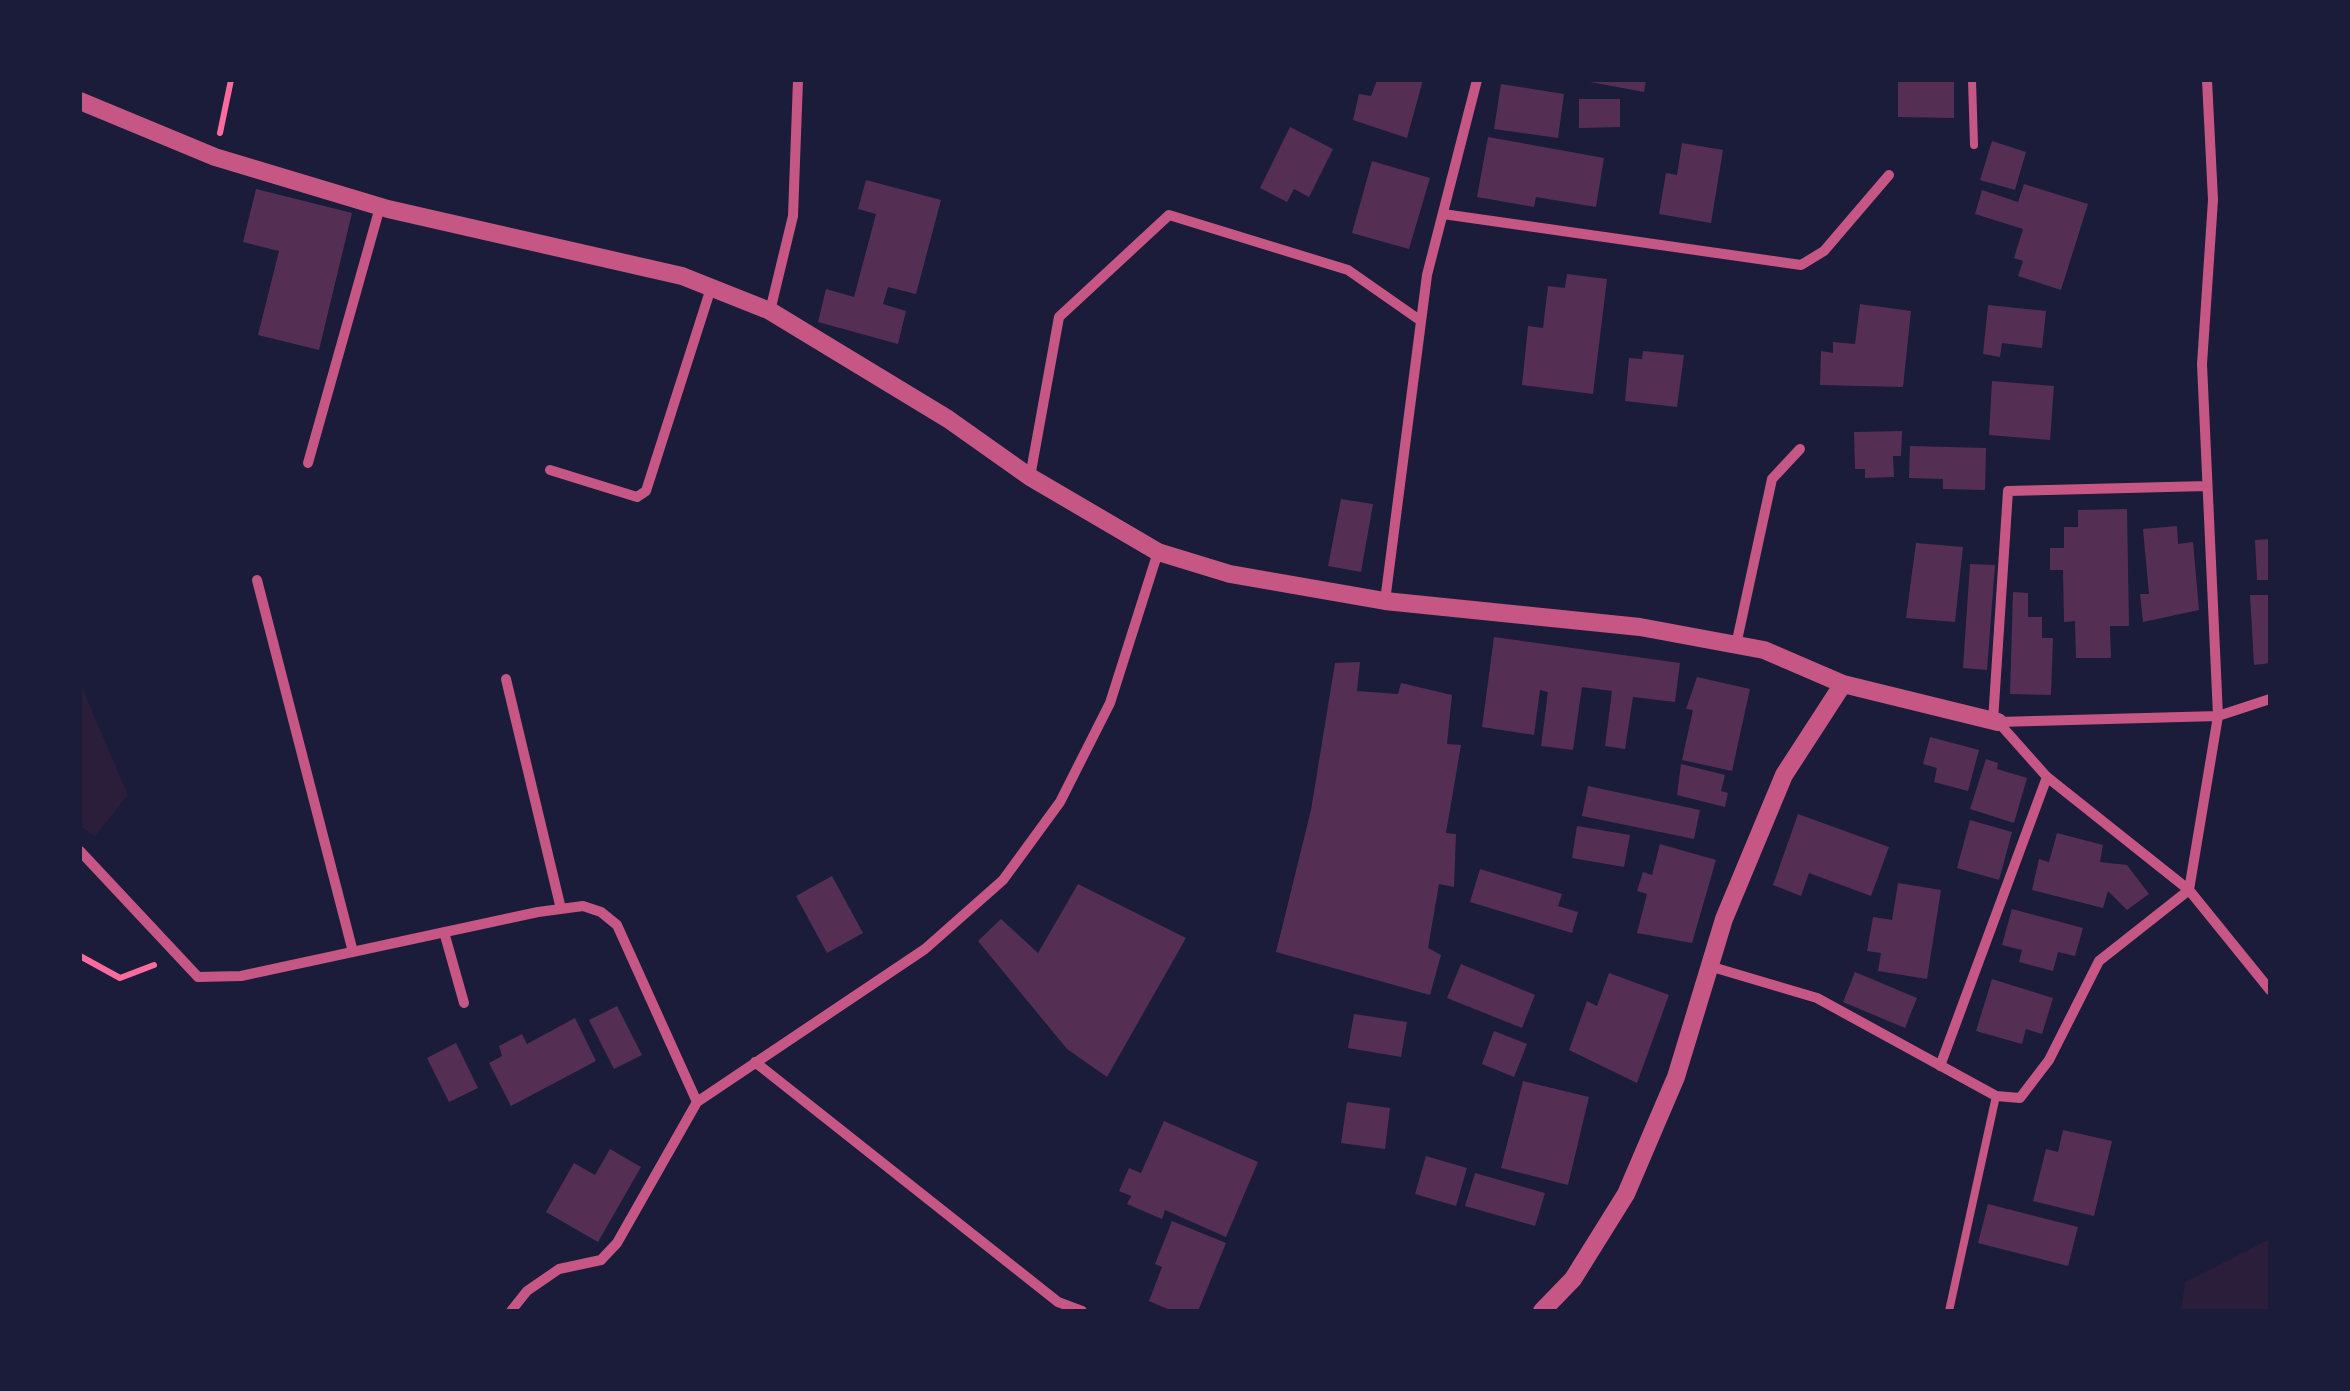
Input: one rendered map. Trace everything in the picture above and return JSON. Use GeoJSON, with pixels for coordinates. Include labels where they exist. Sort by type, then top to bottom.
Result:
{"type":"FeatureCollection","features":[{"type":"Feature","properties":{"kind":"street"},"geometry":{"type":"LineString","coordinates":[[770,311],[793,216],[798,80]]}},
{"type":"Feature","properties":{"kind":"street"},"geometry":{"type":"LineString","coordinates":[[1385,600],[1427,275],[1477,80]]}},
{"type":"Feature","properties":{"kind":"street"},"geometry":{"type":"LineString","coordinates":[[1709,966],[1817,998],[1996,1096],[2020,1098],[2049,1060],[2099,961],[2189,890],[2218,716],[2202,364],[2213,200],[2207,80]]}},
{"type":"Feature","properties":{"kind":"street"},"geometry":{"type":"LineString","coordinates":[[80,101],[216,157],[380,207],[682,276],[770,311],[948,420],[1030,477],[1158,552],[1230,574],[1385,600],[1640,627],[1764,650],[1843,684],[1995,722],[2068,724],[2218,716],[2270,699]]}},
{"type":"Feature","properties":{"kind":"street"},"geometry":{"type":"LineString","coordinates":[[1443,214],[1802,265],[1824,251],[1889,175]]}},
{"type":"Feature","properties":{"kind":"street"},"geometry":{"type":"LineString","coordinates":[[308,463],[380,207]]}},
{"type":"Feature","properties":{"kind":"street"},"geometry":{"type":"LineString","coordinates":[[1030,477],[1059,317],[1168,215],[1348,270],[1422,321]]}},
{"type":"Feature","properties":{"kind":"street"},"geometry":{"type":"LineString","coordinates":[[550,470],[637,497],[646,491],[711,288]]}},
{"type":"Feature","properties":{"kind":"street"},"geometry":{"type":"LineString","coordinates":[[1736,645],[1772,479],[1800,449]]}},
{"type":"Feature","properties":{"kind":"street"},"geometry":{"type":"LineString","coordinates":[[2207,486],[2008,491],[1995,722],[2047,777],[2189,890],[2270,990]]}},
{"type":"Feature","properties":{"kind":"street"},"geometry":{"type":"LineString","coordinates":[[510,1311],[527,1291],[559,1269],[600,1260],[617,1243],[698,1102],[926,949],[1002,880],[1060,802],[1110,703],[1158,552]]}},
{"type":"Feature","properties":{"kind":"street"},"geometry":{"type":"LineString","coordinates":[[257,580],[353,952]]}},
{"type":"Feature","properties":{"kind":"street"},"geometry":{"type":"LineString","coordinates":[[506,680],[561,909]]}},
{"type":"Feature","properties":{"kind":"street"},"geometry":{"type":"LineString","coordinates":[[1542,1311],[1573,1278],[1626,1194],[1676,1077],[1709,966],[1784,775],[1843,684]]}},
{"type":"Feature","properties":{"kind":"street"},"geometry":{"type":"LineString","coordinates":[[1940,1066],[2047,777]]}},
{"type":"Feature","properties":{"kind":"street"},"geometry":{"type":"LineString","coordinates":[[80,851],[198,977],[242,976],[583,906],[618,925],[698,1102]]}},
{"type":"Feature","properties":{"kind":"street"},"geometry":{"type":"LineString","coordinates":[[444,932],[464,1003]]}},
{"type":"Feature","properties":{"kind":"street"},"geometry":{"type":"LineString","coordinates":[[756,1062],[1058,1302],[1082,1311]]}},
{"type":"Feature","properties":{"kind":"lane"},"geometry":{"type":"LineString","coordinates":[[1972,80],[1974,145]]}},
{"type":"Feature","properties":{"kind":"lane"},"geometry":{"type":"LineString","coordinates":[[1950,1311],[1996,1096]]}},
{"type":"Feature","properties":{"kind":"path"},"geometry":{"type":"LineString","coordinates":[[216,157],[231,80]]}},
{"type":"Feature","properties":{"kind":"path"},"geometry":{"type":"LineString","coordinates":[[80,956],[120,978],[178,956]]}},
{"type":"Feature","properties":{"kind":"shaded area"},"geometry":{"type":"Polygon","coordinates":[[[80,683],[128,795],[95,836],[80,826],[80,683]]]}},
{"type":"Feature","properties":{"kind":"shaded area"},"geometry":{"type":"Polygon","coordinates":[[[2270,1239],[2270,1311],[2181,1311],[2185,1282],[2270,1239]]]}},
{"type":"Feature","properties":{"kind":"building"},"geometry":{"type":"Polygon","coordinates":[[[1377,80],[1423,80],[1407,138],[1353,120],[1359,94],[1371,96],[1377,80]]]}},
{"type":"Feature","properties":{"kind":"building"},"geometry":{"type":"Polygon","coordinates":[[[1579,80],[1646,80],[1644,92],[1579,80]]]}},
{"type":"Feature","properties":{"kind":"building"},"geometry":{"type":"Polygon","coordinates":[[[1898,80],[1954,80],[1954,118],[1898,117],[1898,80]]]}},
{"type":"Feature","properties":{"kind":"building"},"geometry":{"type":"Polygon","coordinates":[[[1501,84],[1564,94],[1558,138],[1494,129],[1501,84]]]}},
{"type":"Feature","properties":{"kind":"building"},"geometry":{"type":"Polygon","coordinates":[[[1579,99],[1620,99],[1620,127],[1579,128],[1579,99]]]}},
{"type":"Feature","properties":{"kind":"building"},"geometry":{"type":"Polygon","coordinates":[[[1290,127],[1333,149],[1309,197],[1294,189],[1287,202],[1260,188],[1290,127]]]}},
{"type":"Feature","properties":{"kind":"building"},"geometry":{"type":"Polygon","coordinates":[[[1488,137],[1604,158],[1596,207],[1536,197],[1534,207],[1477,197],[1488,137]]]}},
{"type":"Feature","properties":{"kind":"building"},"geometry":{"type":"Polygon","coordinates":[[[1992,141],[2026,152],[2015,190],[1980,180],[1992,141]]]}},
{"type":"Feature","properties":{"kind":"building"},"geometry":{"type":"Polygon","coordinates":[[[1682,143],[1723,150],[1711,223],[1659,214],[1666,173],[1677,175],[1682,143]]]}},
{"type":"Feature","properties":{"kind":"building"},"geometry":{"type":"Polygon","coordinates":[[[1372,161],[1430,178],[1409,249],[1352,233],[1372,161]]]}},
{"type":"Feature","properties":{"kind":"building"},"geometry":{"type":"Polygon","coordinates":[[[866,180],[941,200],[916,294],[888,287],[883,304],[906,311],[898,344],[818,322],[826,289],[854,297],[876,214],[858,209],[866,180]]]}},
{"type":"Feature","properties":{"kind":"building"},"geometry":{"type":"Polygon","coordinates":[[[2024,184],[2088,204],[2061,290],[2018,276],[2023,261],[2014,258],[2023,229],[1975,214],[1982,190],[2018,202],[2024,184]]]}},
{"type":"Feature","properties":{"kind":"building"},"geometry":{"type":"Polygon","coordinates":[[[256,189],[352,213],[319,350],[258,335],[279,251],[243,242],[256,189]]]}},
{"type":"Feature","properties":{"kind":"building"},"geometry":{"type":"Polygon","coordinates":[[[1567,274],[1607,279],[1593,394],[1522,385],[1528,326],[1543,328],[1548,286],[1565,288],[1567,274]]]}},
{"type":"Feature","properties":{"kind":"building"},"geometry":{"type":"Polygon","coordinates":[[[1860,304],[1911,311],[1903,387],[1820,385],[1821,351],[1833,353],[1833,342],[1855,344],[1860,304]]]}},
{"type":"Feature","properties":{"kind":"building"},"geometry":{"type":"Polygon","coordinates":[[[1988,305],[2046,311],[2042,348],[2002,343],[2000,357],[1983,354],[1988,305]]]}},
{"type":"Feature","properties":{"kind":"building"},"geometry":{"type":"Polygon","coordinates":[[[1643,351],[1684,355],[1677,407],[1625,401],[1629,358],[1642,359],[1643,351]]]}},
{"type":"Feature","properties":{"kind":"building"},"geometry":{"type":"Polygon","coordinates":[[[1992,381],[2054,386],[2050,440],[1989,435],[1992,381]]]}},
{"type":"Feature","properties":{"kind":"building"},"geometry":{"type":"Polygon","coordinates":[[[1902,431],[1901,456],[1893,456],[1894,477],[1865,478],[1865,469],[1855,469],[1854,432],[1902,431]]]}},
{"type":"Feature","properties":{"kind":"building"},"geometry":{"type":"Polygon","coordinates":[[[1910,446],[1986,448],[1985,490],[1943,489],[1943,479],[1909,478],[1910,446]]]}},
{"type":"Feature","properties":{"kind":"building"},"geometry":{"type":"Polygon","coordinates":[[[1341,499],[1373,504],[1361,572],[1328,566],[1341,499]]]}},
{"type":"Feature","properties":{"kind":"building"},"geometry":{"type":"Polygon","coordinates":[[[2127,509],[2129,626],[2110,626],[2111,658],[2076,658],[2075,621],[2064,622],[2063,570],[2050,570],[2050,548],[2064,548],[2064,527],[2078,527],[2078,510],[2127,509]]]}},
{"type":"Feature","properties":{"kind":"building"},"geometry":{"type":"Polygon","coordinates":[[[2177,526],[2178,544],[2193,542],[2199,610],[2143,622],[2140,594],[2149,594],[2143,529],[2177,526]]]}},
{"type":"Feature","properties":{"kind":"building"},"geometry":{"type":"Polygon","coordinates":[[[2270,539],[2270,580],[2257,580],[2255,540],[2270,539]]]}},
{"type":"Feature","properties":{"kind":"building"},"geometry":{"type":"Polygon","coordinates":[[[1916,543],[1963,547],[1955,622],[1906,618],[1916,543]]]}},
{"type":"Feature","properties":{"kind":"building"},"geometry":{"type":"Polygon","coordinates":[[[1970,564],[1995,565],[1987,670],[1963,668],[1970,564]]]}},
{"type":"Feature","properties":{"kind":"building"},"geometry":{"type":"Polygon","coordinates":[[[2013,592],[2028,593],[2028,617],[2042,617],[2042,638],[2053,638],[2051,695],[2010,694],[2013,592]]]}},
{"type":"Feature","properties":{"kind":"building"},"geometry":{"type":"Polygon","coordinates":[[[2250,595],[2270,595],[2270,663],[2254,665],[2250,595]]]}},
{"type":"Feature","properties":{"kind":"building"},"geometry":{"type":"Polygon","coordinates":[[[1494,637],[1680,663],[1675,702],[1633,697],[1625,749],[1605,746],[1612,691],[1582,687],[1573,750],[1541,746],[1548,692],[1540,690],[1534,735],[1482,727],[1494,637]]]}},
{"type":"Feature","properties":{"kind":"building"},"geometry":{"type":"Polygon","coordinates":[[[1360,662],[1357,691],[1398,694],[1401,683],[1452,695],[1447,744],[1461,745],[1446,833],[1456,834],[1454,887],[1439,884],[1428,948],[1441,955],[1430,995],[1276,952],[1311,810],[1335,663],[1360,662]]]}},
{"type":"Feature","properties":{"kind":"building"},"geometry":{"type":"Polygon","coordinates":[[[1697,677],[1750,689],[1732,771],[1682,760],[1693,710],[1686,709],[1697,677]]]}},
{"type":"Feature","properties":{"kind":"building"},"geometry":{"type":"Polygon","coordinates":[[[1930,737],[1979,750],[1968,791],[1934,782],[1937,768],[1923,764],[1930,737]]]}},
{"type":"Feature","properties":{"kind":"building"},"geometry":{"type":"Polygon","coordinates":[[[1986,759],[1998,763],[1997,769],[2027,778],[2014,823],[1970,809],[1986,759]]]}},
{"type":"Feature","properties":{"kind":"building"},"geometry":{"type":"Polygon","coordinates":[[[1681,764],[1725,775],[1721,791],[1728,793],[1725,807],[1677,795],[1681,764]]]}},
{"type":"Feature","properties":{"kind":"building"},"geometry":{"type":"Polygon","coordinates":[[[1588,786],[1700,810],[1694,839],[1582,816],[1588,786]]]}},
{"type":"Feature","properties":{"kind":"building"},"geometry":{"type":"Polygon","coordinates":[[[1798,814],[1889,847],[1871,896],[1809,873],[1801,896],[1773,885],[1798,814]]]}},
{"type":"Feature","properties":{"kind":"building"},"geometry":{"type":"Polygon","coordinates":[[[1970,820],[2012,832],[1999,880],[1957,868],[1970,820]]]}},
{"type":"Feature","properties":{"kind":"building"},"geometry":{"type":"Polygon","coordinates":[[[1577,826],[1630,835],[1624,867],[1572,858],[1577,826]]]}},
{"type":"Feature","properties":{"kind":"building"},"geometry":{"type":"Polygon","coordinates":[[[2057,833],[2103,845],[2100,862],[2127,865],[2149,894],[2127,910],[2108,891],[2103,908],[2032,890],[2039,859],[2049,862],[2057,833]]]}},
{"type":"Feature","properties":{"kind":"building"},"geometry":{"type":"Polygon","coordinates":[[[1660,844],[1716,860],[1692,943],[1637,933],[1647,894],[1637,891],[1643,872],[1652,875],[1660,844]]]}},
{"type":"Feature","properties":{"kind":"building"},"geometry":{"type":"Polygon","coordinates":[[[1480,869],[1562,894],[1558,906],[1578,912],[1572,933],[1470,902],[1480,869]]]}},
{"type":"Feature","properties":{"kind":"building"},"geometry":{"type":"Polygon","coordinates":[[[832,876],[863,933],[827,953],[796,896],[832,876]]]}},
{"type":"Feature","properties":{"kind":"building"},"geometry":{"type":"Polygon","coordinates":[[[1898,883],[1941,890],[1927,979],[1878,971],[1881,953],[1867,951],[1873,917],[1892,920],[1898,883]]]}},
{"type":"Feature","properties":{"kind":"building"},"geometry":{"type":"Polygon","coordinates":[[[1078,884],[1186,938],[1107,1077],[1067,1049],[978,941],[1001,919],[1038,953],[1078,884]]]}},
{"type":"Feature","properties":{"kind":"building"},"geometry":{"type":"Polygon","coordinates":[[[2012,909],[2083,928],[2075,956],[2058,952],[2053,971],[2019,962],[2022,950],[2002,945],[2012,909]]]}},
{"type":"Feature","properties":{"kind":"building"},"geometry":{"type":"Polygon","coordinates":[[[1461,964],[1535,995],[1522,1028],[1447,998],[1461,964]]]}},
{"type":"Feature","properties":{"kind":"building"},"geometry":{"type":"Polygon","coordinates":[[[1855,972],[1917,998],[1905,1028],[1843,1002],[1855,972]]]}},
{"type":"Feature","properties":{"kind":"building"},"geometry":{"type":"Polygon","coordinates":[[[1609,973],[1669,995],[1637,1083],[1569,1050],[1587,1001],[1597,1006],[1609,973]]]}},
{"type":"Feature","properties":{"kind":"building"},"geometry":{"type":"Polygon","coordinates":[[[1992,979],[2053,998],[2042,1034],[2026,1029],[2022,1044],[1976,1031],[1992,979]]]}},
{"type":"Feature","properties":{"kind":"building"},"geometry":{"type":"Polygon","coordinates":[[[617,1006],[642,1055],[614,1069],[589,1020],[617,1006]]]}},
{"type":"Feature","properties":{"kind":"building"},"geometry":{"type":"Polygon","coordinates":[[[1354,1014],[1407,1022],[1401,1057],[1348,1048],[1354,1014]]]}},
{"type":"Feature","properties":{"kind":"building"},"geometry":{"type":"Polygon","coordinates":[[[575,1018],[596,1061],[511,1106],[489,1063],[502,1056],[499,1046],[522,1034],[527,1044],[575,1018]]]}},
{"type":"Feature","properties":{"kind":"building"},"geometry":{"type":"Polygon","coordinates":[[[1494,1031],[1527,1044],[1514,1077],[1482,1064],[1494,1031]]]}},
{"type":"Feature","properties":{"kind":"building"},"geometry":{"type":"Polygon","coordinates":[[[456,1043],[478,1088],[449,1102],[427,1058],[456,1043]]]}},
{"type":"Feature","properties":{"kind":"building"},"geometry":{"type":"Polygon","coordinates":[[[1523,1081],[1589,1097],[1568,1185],[1501,1168],[1523,1081]]]}},
{"type":"Feature","properties":{"kind":"building"},"geometry":{"type":"Polygon","coordinates":[[[1347,1102],[1390,1108],[1385,1149],[1341,1143],[1347,1102]]]}},
{"type":"Feature","properties":{"kind":"building"},"geometry":{"type":"Polygon","coordinates":[[[1164,1121],[1258,1162],[1226,1237],[1165,1210],[1162,1219],[1127,1204],[1131,1196],[1119,1191],[1129,1168],[1141,1173],[1164,1121]]]}},
{"type":"Feature","properties":{"kind":"building"},"geometry":{"type":"Polygon","coordinates":[[[2063,1130],[2112,1141],[2094,1216],[2033,1201],[2046,1149],[2058,1152],[2063,1130]]]}},
{"type":"Feature","properties":{"kind":"building"},"geometry":{"type":"Polygon","coordinates":[[[610,1149],[641,1167],[598,1242],[546,1212],[574,1163],[595,1175],[610,1149]]]}},
{"type":"Feature","properties":{"kind":"building"},"geometry":{"type":"Polygon","coordinates":[[[1426,1156],[1467,1168],[1456,1206],[1415,1194],[1426,1156]]]}},
{"type":"Feature","properties":{"kind":"building"},"geometry":{"type":"Polygon","coordinates":[[[1475,1173],[1545,1193],[1535,1226],[1465,1206],[1475,1173]]]}},
{"type":"Feature","properties":{"kind":"building"},"geometry":{"type":"Polygon","coordinates":[[[1988,1204],[2078,1227],[2068,1266],[1978,1243],[1988,1204]]]}},
{"type":"Feature","properties":{"kind":"building"},"geometry":{"type":"Polygon","coordinates":[[[1172,1221],[1226,1243],[1198,1311],[1172,1311],[1149,1301],[1162,1267],[1155,1264],[1172,1221]]]}}]}
